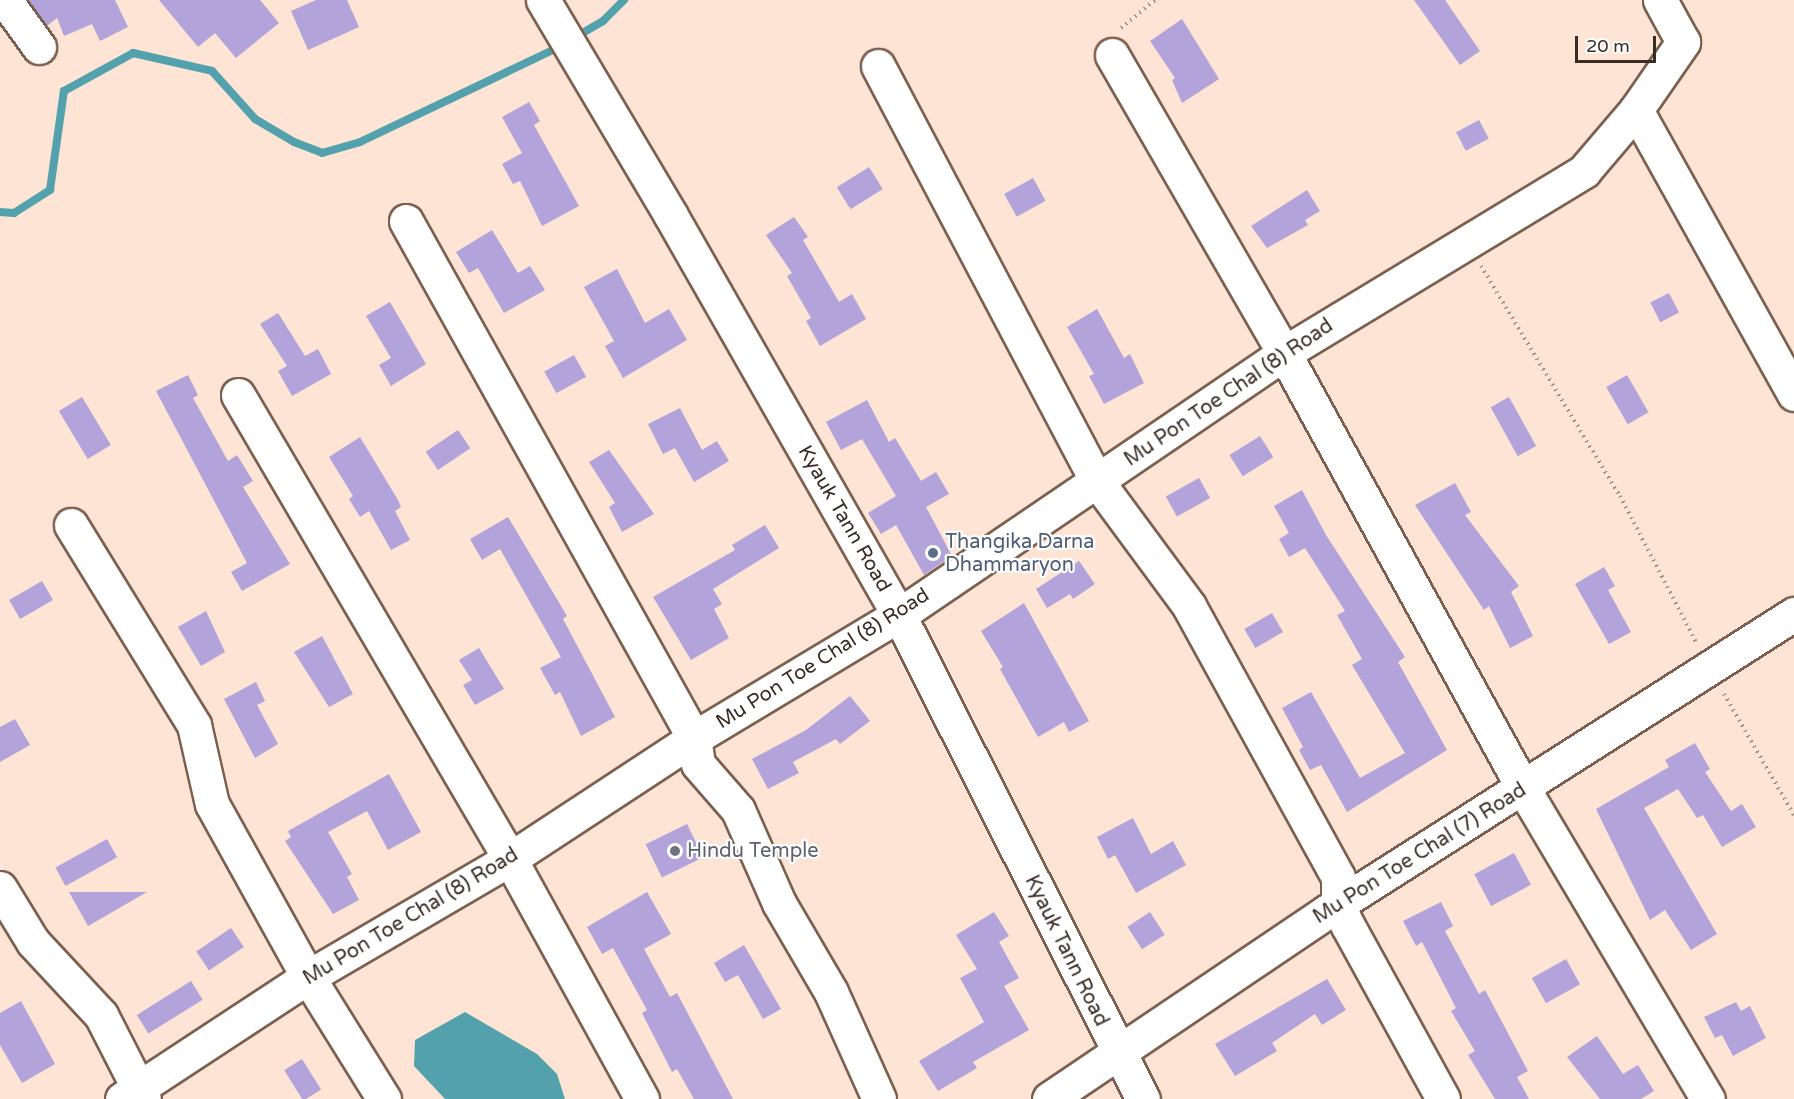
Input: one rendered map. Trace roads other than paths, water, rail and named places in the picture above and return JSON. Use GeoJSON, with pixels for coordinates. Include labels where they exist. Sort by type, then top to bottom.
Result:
{"type":"FeatureCollection","features":[{"type":"Feature","properties":{"kind":"street"},"geometry":{"type":"LineString","coordinates":[[5,0],[39,47]]}},
{"type":"Feature","properties":{"kind":"street","name":"Mu Pon Toe Chal (8) Road"},"geometry":{"type":"LineString","coordinates":[[135,1096],[308,976],[510,859],[694,738],[899,615],[1284,353],[1584,171],[1636,110],[1683,42],[1660,0]]}},
{"type":"Feature","properties":{"kind":"street","name":"Kyauk Tann Road"},"geometry":{"type":"LineString","coordinates":[[545,4],[899,615],[1117,1054],[1143,1099]]}},
{"type":"Feature","properties":{"kind":"street"},"geometry":{"type":"LineString","coordinates":[[1112,55],[1284,353],[1523,788],[1708,1099]]}},
{"type":"Feature","properties":{"kind":"street"},"geometry":{"type":"LineString","coordinates":[[878,66],[1097,481],[1189,606],[1338,877],[1338,904],[1443,1099]]}},
{"type":"Feature","properties":{"kind":"street"},"geometry":{"type":"LineString","coordinates":[[1636,110],[1794,394]]}},
{"type":"Feature","properties":{"kind":"street"},"geometry":{"type":"LineString","coordinates":[[406,220],[694,738],[698,764],[738,810],[779,903],[831,992],[879,1099]]}},
{"type":"Feature","properties":{"kind":"street"},"geometry":{"type":"LineString","coordinates":[[238,395],[510,859],[642,1099]]}},
{"type":"Feature","properties":{"kind":"street"},"geometry":{"type":"LineString","coordinates":[[71,525],[194,725],[212,804],[308,976],[384,1099]]}},
{"type":"Feature","properties":{"kind":"street","name":"Mu Pon Toe Chal (7) Road"},"geometry":{"type":"LineString","coordinates":[[1049,1099],[1338,904],[1794,614]]}},
{"type":"Feature","properties":{"kind":"street"},"geometry":{"type":"LineString","coordinates":[[0,888],[33,942],[101,1015],[135,1096]]}},
{"type":"Feature","properties":{"kind":"water"},"geometry":{"type":"Polygon","coordinates":[[[465,1012],[537,1054],[557,1074],[565,1099],[445,1099],[414,1066],[415,1040],[465,1012]]]}},
{"type":"Feature","properties":{"kind":"waterway"},"geometry":{"type":"LineString","coordinates":[[572,39],[603,21],[624,0]]}},
{"type":"Feature","properties":{"kind":"waterway"},"geometry":{"type":"LineString","coordinates":[[0,212],[14,213],[50,190],[64,91],[133,53],[212,71],[255,119],[294,142],[322,153],[360,142],[561,46]]}},
{"type":"Feature","properties":{"kind":"place","name":"Thangika Darna Dhammaryon"},"geometry":{"type":"Point","coordinates":[933,553]}},
{"type":"Feature","properties":{"kind":"place","name":"Hindu Temple"},"geometry":{"type":"Point","coordinates":[675,851]}}]}
